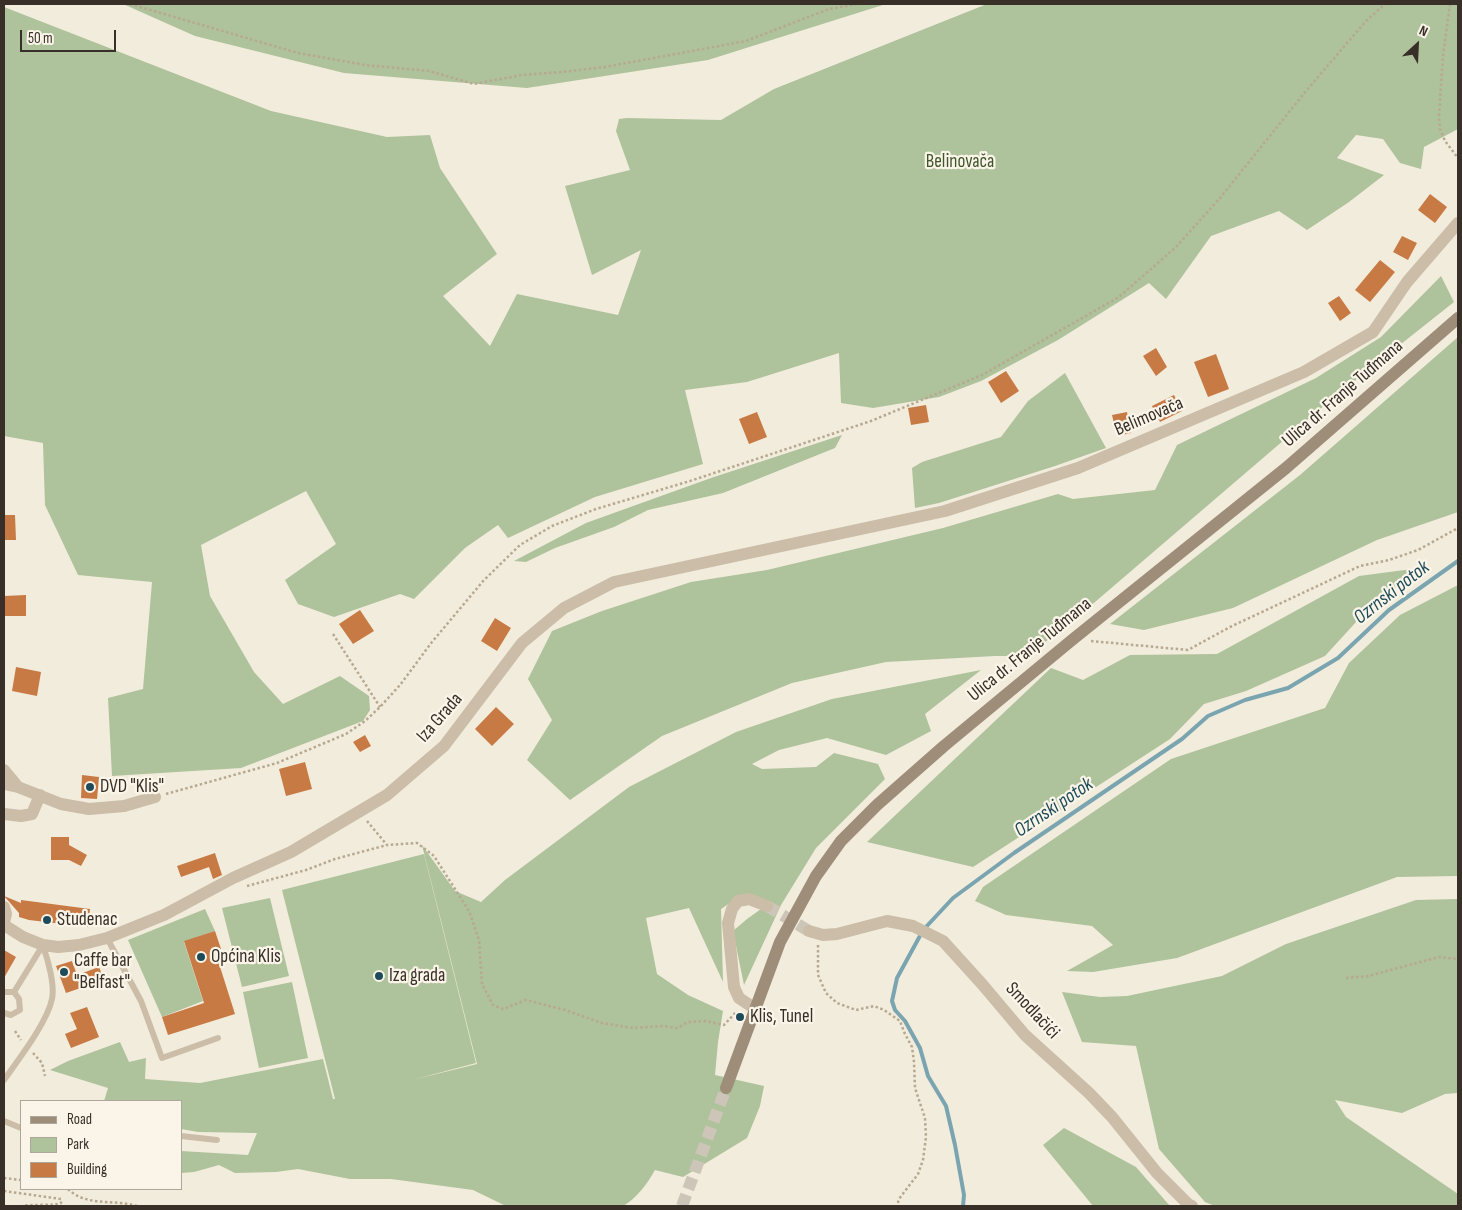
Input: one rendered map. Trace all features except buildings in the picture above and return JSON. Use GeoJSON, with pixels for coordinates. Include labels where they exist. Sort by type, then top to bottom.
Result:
{"type":"FeatureCollection","features":[{"type":"Feature","properties":{"kind":"main road","name":"Ulica dr. Franje Tuđmana"},"geometry":{"type":"LineString","coordinates":[[726,1088],[749,1005],[797,908],[816,876],[841,841],[944,746],[1072,640],[1286,468],[1458,318]]}},
{"type":"Feature","properties":{"kind":"street","name":"Belimovača"},"geometry":{"type":"LineString","coordinates":[[795,543],[945,511],[1078,468],[1304,372],[1373,332],[1407,282],[1458,223]]}},
{"type":"Feature","properties":{"kind":"street","name":"Iza Grada"},"geometry":{"type":"LineString","coordinates":[[43,945],[58,947],[79,945],[107,938],[164,914],[233,878],[291,852],[387,795],[444,746],[522,643],[564,608],[614,582],[795,543]]}},
{"type":"Feature","properties":{"kind":"street"},"geometry":{"type":"LineString","coordinates":[[4,770],[18,787]]}},
{"type":"Feature","properties":{"kind":"street"},"geometry":{"type":"LineString","coordinates":[[4,784],[18,787],[61,804],[89,809],[124,806],[155,797]]}},
{"type":"Feature","properties":{"kind":"street"},"geometry":{"type":"LineString","coordinates":[[4,814],[21,816],[32,814],[40,795]]}},
{"type":"Feature","properties":{"kind":"street"},"geometry":{"type":"LineString","coordinates":[[749,1005],[739,998],[734,987],[728,943],[728,923],[732,909],[738,901],[749,899],[767,906]]}},
{"type":"Feature","properties":{"kind":"street"},"geometry":{"type":"LineString","coordinates":[[4,907],[6,914],[4,924],[23,937],[43,945]]}},
{"type":"Feature","properties":{"kind":"street","name":"Smodlačići"},"geometry":{"type":"LineString","coordinates":[[809,931],[823,935],[837,934],[887,921],[913,926],[943,941],[1025,1035],[1089,1093],[1112,1117],[1157,1173],[1189,1206]]}},
{"type":"Feature","properties":{"kind":"lane"},"geometry":{"type":"LineString","coordinates":[[107,938],[141,1001],[162,1058],[218,1038]]}},
{"type":"Feature","properties":{"kind":"lane"},"geometry":{"type":"LineString","coordinates":[[14,992],[43,945]]}},
{"type":"Feature","properties":{"kind":"lane"},"geometry":{"type":"LineString","coordinates":[[4,1080],[27,1048],[52,999],[49,965],[43,945]]}},
{"type":"Feature","properties":{"kind":"lane"},"geometry":{"type":"LineString","coordinates":[[4,992],[14,992]]}},
{"type":"Feature","properties":{"kind":"lane"},"geometry":{"type":"LineString","coordinates":[[4,1013],[10,1015],[20,1010],[19,999],[14,992]]}},
{"type":"Feature","properties":{"kind":"lane"},"geometry":{"type":"LineString","coordinates":[[4,1121],[20,1128]]}},
{"type":"Feature","properties":{"kind":"lane"},"geometry":{"type":"LineString","coordinates":[[182,1136],[217,1140]]}},
{"type":"Feature","properties":{"kind":"path"},"geometry":{"type":"LineString","coordinates":[[130,4],[298,53],[364,65],[429,71],[474,84],[522,75],[605,67],[746,41],[828,9],[857,4]]}},
{"type":"Feature","properties":{"kind":"path"},"geometry":{"type":"LineString","coordinates":[[155,797],[277,763],[346,734],[365,721],[400,685],[432,642],[484,580],[520,545],[552,526],[872,421],[982,375],[1119,297],[1176,247],[1220,198],[1306,91],[1366,21],[1385,4]]}},
{"type":"Feature","properties":{"kind":"path"},"geometry":{"type":"LineString","coordinates":[[1450,4],[1443,56],[1439,115],[1440,129],[1445,141],[1458,158]]}},
{"type":"Feature","properties":{"kind":"path"},"geometry":{"type":"LineString","coordinates":[[1072,640],[1124,642],[1188,650],[1230,627],[1360,566],[1389,560],[1418,550],[1458,528]]}},
{"type":"Feature","properties":{"kind":"path"},"geometry":{"type":"LineString","coordinates":[[333,634],[380,707]]}},
{"type":"Feature","properties":{"kind":"path"},"geometry":{"type":"LineString","coordinates":[[360,811],[387,845]]}},
{"type":"Feature","properties":{"kind":"path"},"geometry":{"type":"LineString","coordinates":[[258,884],[335,859],[387,845],[417,843],[434,856],[469,911],[479,940],[482,984],[493,1005],[503,1009],[526,1000],[565,1010],[602,1023],[633,1028],[663,1026],[677,1028],[688,1022],[724,1025],[749,1005]]}},
{"type":"Feature","properties":{"kind":"path"},"geometry":{"type":"LineString","coordinates":[[823,935],[818,942],[818,975],[826,993],[837,1003],[856,1010],[874,1006],[884,1010],[900,1021],[912,1048],[914,1088],[925,1118],[926,1137],[923,1160],[918,1174],[896,1206]]}},
{"type":"Feature","properties":{"kind":"path"},"geometry":{"type":"LineString","coordinates":[[1346,978],[1368,976],[1439,957],[1458,959]]}},
{"type":"Feature","properties":{"kind":"path"},"geometry":{"type":"LineString","coordinates":[[4,1178],[20,1180]]}},
{"type":"Feature","properties":{"kind":"path"},"geometry":{"type":"LineString","coordinates":[[68,1190],[74,1196],[81,1198],[137,1206]]}},
{"type":"Feature","properties":{"kind":"path"},"geometry":{"type":"LineString","coordinates":[[4,1191],[61,1199],[61,1203],[58,1205],[22,1206]]}},
{"type":"Feature","properties":{"kind":"path"},"geometry":{"type":"LineString","coordinates":[[107,1202],[108,1196]]}},
{"type":"Feature","properties":{"kind":"green space"},"geometry":{"type":"Polygon","coordinates":[[[123,4],[886,4],[708,60],[527,88],[344,73],[195,36],[123,4]]]}},
{"type":"Feature","properties":{"kind":"green space","name":"Belinovača"},"geometry":{"type":"Polygon","coordinates":[[[987,4],[1458,4],[1458,129],[1424,147],[1421,169],[1400,163],[1383,139],[1356,135],[1337,158],[1384,175],[1349,202],[1307,230],[1279,211],[1211,236],[1166,299],[1149,283],[1058,340],[981,381],[939,397],[873,408],[841,403],[839,353],[747,382],[685,390],[703,464],[595,497],[508,538],[498,525],[465,548],[414,599],[400,594],[334,617],[298,604],[285,580],[336,544],[306,491],[201,545],[210,596],[254,672],[283,704],[340,676],[369,696],[370,710],[363,721],[241,768],[112,776],[108,698],[143,689],[152,582],[78,575],[45,505],[43,443],[4,436],[4,7],[271,111],[387,137],[430,135],[440,168],[497,254],[443,296],[490,346],[517,294],[618,315],[641,250],[592,275],[565,186],[630,170],[616,131],[619,119],[721,120],[774,89],[987,4]]]}},
{"type":"Feature","properties":{"kind":"green space"},"geometry":{"type":"Polygon","coordinates":[[[1441,276],[1454,302],[1333,398],[1095,602],[1028,656],[886,662],[792,683],[662,736],[570,800],[527,760],[552,720],[528,679],[552,631],[602,611],[691,582],[767,570],[943,528],[1058,494],[1073,499],[1155,490],[1177,445],[1316,378],[1381,337],[1441,276]]]}},
{"type":"Feature","properties":{"kind":"green space"},"geometry":{"type":"Polygon","coordinates":[[[1458,337],[1458,512],[1377,540],[1233,608],[1144,630],[1110,624],[1300,475],[1458,337]]]}},
{"type":"Feature","properties":{"kind":"green space"},"geometry":{"type":"Polygon","coordinates":[[[1065,373],[1106,448],[939,503],[915,508],[912,468],[922,462],[1001,437],[1028,401],[1065,373]]]}},
{"type":"Feature","properties":{"kind":"green space"},"geometry":{"type":"Polygon","coordinates":[[[842,435],[835,448],[723,493],[648,510],[614,527],[555,548],[526,562],[514,561],[586,523],[711,478],[842,435]]]}},
{"type":"Feature","properties":{"kind":"green space"},"geometry":{"type":"Polygon","coordinates":[[[1420,568],[1367,610],[1325,656],[1246,691],[1204,704],[1170,739],[973,867],[867,842],[1051,668],[1083,680],[1130,655],[1217,654],[1359,576],[1420,568]]]}},
{"type":"Feature","properties":{"kind":"green space"},"geometry":{"type":"Polygon","coordinates":[[[1458,585],[1458,876],[1397,877],[1177,958],[1093,972],[1067,971],[1113,945],[1092,926],[1006,915],[975,901],[983,887],[1171,759],[1325,708],[1349,663],[1400,615],[1458,585]]]}},
{"type":"Feature","properties":{"kind":"green space"},"geometry":{"type":"Polygon","coordinates":[[[981,670],[925,714],[931,731],[886,755],[827,738],[779,750],[752,764],[762,769],[816,767],[834,753],[878,764],[885,779],[816,848],[781,905],[744,985],[733,931],[768,904],[736,899],[721,909],[723,982],[689,908],[646,918],[657,974],[688,995],[723,1011],[715,1075],[764,1086],[760,1106],[747,1138],[683,1177],[655,1170],[633,1199],[623,1206],[506,1206],[473,1190],[391,1179],[350,1179],[298,1169],[276,1172],[235,1173],[219,1165],[194,1172],[182,1173],[182,1151],[248,1155],[257,1133],[198,1132],[182,1129],[182,1100],[104,1100],[108,1088],[50,1070],[68,1061],[120,1042],[129,1062],[146,1058],[145,1079],[200,1083],[323,1059],[333,1099],[335,1099],[282,890],[424,854],[476,1063],[412,1080],[477,1064],[422,845],[455,891],[481,902],[505,880],[629,787],[736,732],[832,699],[981,670]]]}},
{"type":"Feature","properties":{"kind":"green space"},"geometry":{"type":"Polygon","coordinates":[[[270,898],[289,976],[242,987],[222,908],[270,898]]]}},
{"type":"Feature","properties":{"kind":"green space"},"geometry":{"type":"Polygon","coordinates":[[[1458,899],[1458,1093],[1445,1094],[1402,1113],[1335,1100],[1346,1117],[1458,1194],[1458,1206],[1215,1206],[1205,1202],[1159,1149],[1136,1046],[1082,1042],[1062,992],[1100,997],[1127,996],[1222,976],[1286,944],[1416,900],[1458,899]]]}},
{"type":"Feature","properties":{"kind":"green space"},"geometry":{"type":"Polygon","coordinates":[[[205,909],[215,931],[184,942],[203,1001],[162,1017],[128,940],[205,909]]]}},
{"type":"Feature","properties":{"kind":"green space"},"geometry":{"type":"Polygon","coordinates":[[[292,982],[308,1058],[259,1068],[243,992],[292,982]]]}},
{"type":"Feature","properties":{"kind":"green space"},"geometry":{"type":"Polygon","coordinates":[[[1064,1128],[1136,1167],[1170,1206],[1093,1206],[1043,1145],[1064,1128]]]}},
{"type":"Feature","properties":{"kind":"waterway","name":"Ozrnski potok"},"geometry":{"type":"LineString","coordinates":[[925,928],[953,898],[1014,853],[1182,739],[1208,716],[1245,700],[1288,688],[1338,658],[1389,610],[1458,561]]}},
{"type":"Feature","properties":{"kind":"waterway","name":"Ozrnski potok"},"geometry":{"type":"LineString","coordinates":[[921,934],[897,978],[892,1001],[895,1010],[905,1021],[920,1048],[928,1076],[946,1106],[964,1195],[963,1206]]}},
{"type":"Feature","properties":{"kind":"tunnel"},"geometry":{"type":"LineString","coordinates":[[767,906],[809,931]]}},
{"type":"Feature","properties":{"kind":"tunnel"},"geometry":{"type":"LineString","coordinates":[[682,1206],[726,1088]]}},
{"type":"Feature","properties":{"kind":"place","name":"DVD \"Klis\""},"geometry":{"type":"Point","coordinates":[90,787]}},
{"type":"Feature","properties":{"kind":"place","name":"Studenac"},"geometry":{"type":"Point","coordinates":[47,920]}},
{"type":"Feature","properties":{"kind":"place","name":"Općina Klis"},"geometry":{"type":"Point","coordinates":[201,957]}},
{"type":"Feature","properties":{"kind":"place","name":"Caffe bar \"Belfast\""},"geometry":{"type":"Point","coordinates":[64,972]}},
{"type":"Feature","properties":{"kind":"place","name":"Iza grada"},"geometry":{"type":"Point","coordinates":[379,976]}},
{"type":"Feature","properties":{"kind":"place","name":"Klis, Tunel"},"geometry":{"type":"Point","coordinates":[740,1017]}}]}
